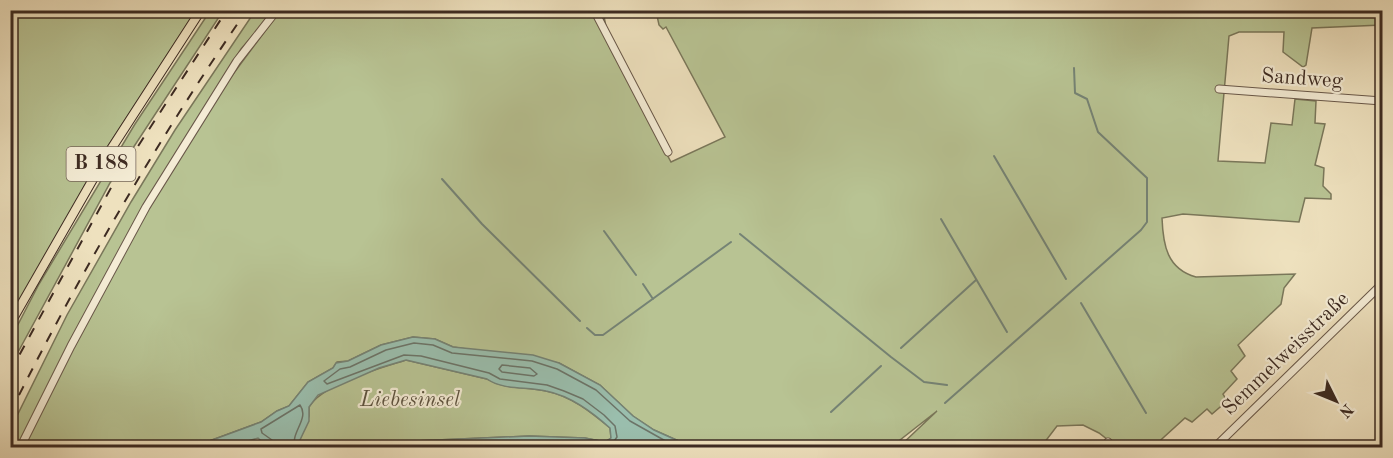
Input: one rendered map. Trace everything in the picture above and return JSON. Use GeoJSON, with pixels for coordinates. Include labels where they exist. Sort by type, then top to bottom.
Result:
{"type":"FeatureCollection","features":[{"type":"Feature","properties":{"kind":"main road","name":"B 188"},"geometry":{"type":"LineString","coordinates":[[10,324],[99,168],[201,10]]}},
{"type":"Feature","properties":{"kind":"street"},"geometry":{"type":"LineString","coordinates":[[20,447],[146,207],[237,61],[277,10]]}},
{"type":"Feature","properties":{"kind":"street"},"geometry":{"type":"LineString","coordinates":[[594,10],[668,152]]}},
{"type":"Feature","properties":{"kind":"street","name":"Sandweg"},"geometry":{"type":"LineString","coordinates":[[1219,89],[1383,101]]}},
{"type":"Feature","properties":{"kind":"street","name":"Semmelweisstraße"},"geometry":{"type":"LineString","coordinates":[[1214,447],[1383,284]]}},
{"type":"Feature","properties":{"kind":"green space"},"geometry":{"type":"Polygon","coordinates":[[[10,11],[196,11],[101,157],[11,317],[10,11]]]}},
{"type":"Feature","properties":{"kind":"green space"},"geometry":{"type":"Polygon","coordinates":[[[210,11],[223,11],[110,183],[11,365],[11,338],[39,284],[135,124],[210,11]]]}},
{"type":"Feature","properties":{"kind":"green space"},"geometry":{"type":"Polygon","coordinates":[[[255,11],[274,11],[241,49],[187,136],[280,11],[603,11],[610,48],[671,162],[725,137],[666,27],[663,29],[659,25],[656,11],[1382,11],[1382,25],[1312,28],[1306,65],[1303,67],[1283,52],[1284,32],[1239,32],[1229,36],[1218,161],[1265,163],[1271,123],[1292,125],[1295,99],[1316,101],[1315,123],[1325,124],[1315,165],[1324,168],[1323,186],[1331,194],[1331,199],[1305,198],[1299,222],[1183,214],[1162,218],[1168,255],[1186,273],[1196,277],[1295,274],[1284,288],[1281,304],[1238,345],[1245,356],[1231,371],[1237,379],[1223,394],[1227,401],[1212,414],[1207,409],[1192,422],[1185,418],[1153,447],[1117,447],[1099,433],[1083,425],[1057,426],[1041,447],[899,447],[937,411],[891,447],[692,447],[654,430],[633,416],[600,385],[559,363],[453,347],[435,339],[413,337],[381,345],[348,361],[337,362],[333,368],[308,382],[289,406],[261,422],[193,447],[11,447],[10,430],[67,315],[175,130],[255,11]]]}},
{"type":"Feature","properties":{"kind":"green space","name":"Liebesinsel"},"geometry":{"type":"Polygon","coordinates":[[[406,360],[487,379],[501,385],[555,393],[588,411],[610,428],[611,438],[605,442],[585,438],[529,436],[301,446],[299,442],[309,416],[309,407],[316,399],[339,384],[406,360]]]}},
{"type":"Feature","properties":{"kind":"water"},"geometry":{"type":"Polygon","coordinates":[[[413,337],[435,339],[453,347],[533,355],[559,363],[600,385],[633,416],[654,430],[692,447],[269,448],[258,438],[229,447],[193,447],[261,422],[289,406],[308,382],[333,368],[336,363],[348,361],[381,345],[413,337]],[[406,360],[379,368],[318,395],[309,407],[309,421],[299,442],[301,446],[529,436],[585,438],[605,442],[611,438],[610,428],[588,411],[564,397],[555,393],[501,385],[487,379],[406,360]]]}},
{"type":"Feature","properties":{"kind":"waterway"},"geometry":{"type":"LineString","coordinates":[[945,403],[1141,230],[1147,222],[1147,178],[1098,132],[1087,99],[1075,93],[1074,68]]}},
{"type":"Feature","properties":{"kind":"waterway"},"geometry":{"type":"LineString","coordinates":[[994,156],[1066,279]]}},
{"type":"Feature","properties":{"kind":"waterway"},"geometry":{"type":"LineString","coordinates":[[442,179],[482,224],[580,321]]}},
{"type":"Feature","properties":{"kind":"waterway"},"geometry":{"type":"LineString","coordinates":[[941,219],[1007,332]]}},
{"type":"Feature","properties":{"kind":"waterway"},"geometry":{"type":"LineString","coordinates":[[604,231],[636,275]]}},
{"type":"Feature","properties":{"kind":"waterway"},"geometry":{"type":"LineString","coordinates":[[740,234],[924,382],[947,385]]}},
{"type":"Feature","properties":{"kind":"waterway"},"geometry":{"type":"LineString","coordinates":[[587,328],[595,335],[603,335],[731,242]]}},
{"type":"Feature","properties":{"kind":"waterway"},"geometry":{"type":"LineString","coordinates":[[901,348],[976,280]]}},
{"type":"Feature","properties":{"kind":"waterway"},"geometry":{"type":"LineString","coordinates":[[643,284],[653,299]]}},
{"type":"Feature","properties":{"kind":"waterway"},"geometry":{"type":"LineString","coordinates":[[1081,303],[1146,413]]}},
{"type":"Feature","properties":{"kind":"waterway"},"geometry":{"type":"LineString","coordinates":[[831,412],[881,366]]}},
{"type":"Feature","properties":{"kind":"railway"},"geometry":{"type":"LineString","coordinates":[[10,372],[112,186],[227,10]]}},
{"type":"Feature","properties":{"kind":"railway"},"geometry":{"type":"LineString","coordinates":[[10,413],[121,207],[182,108],[247,10]]}}]}
